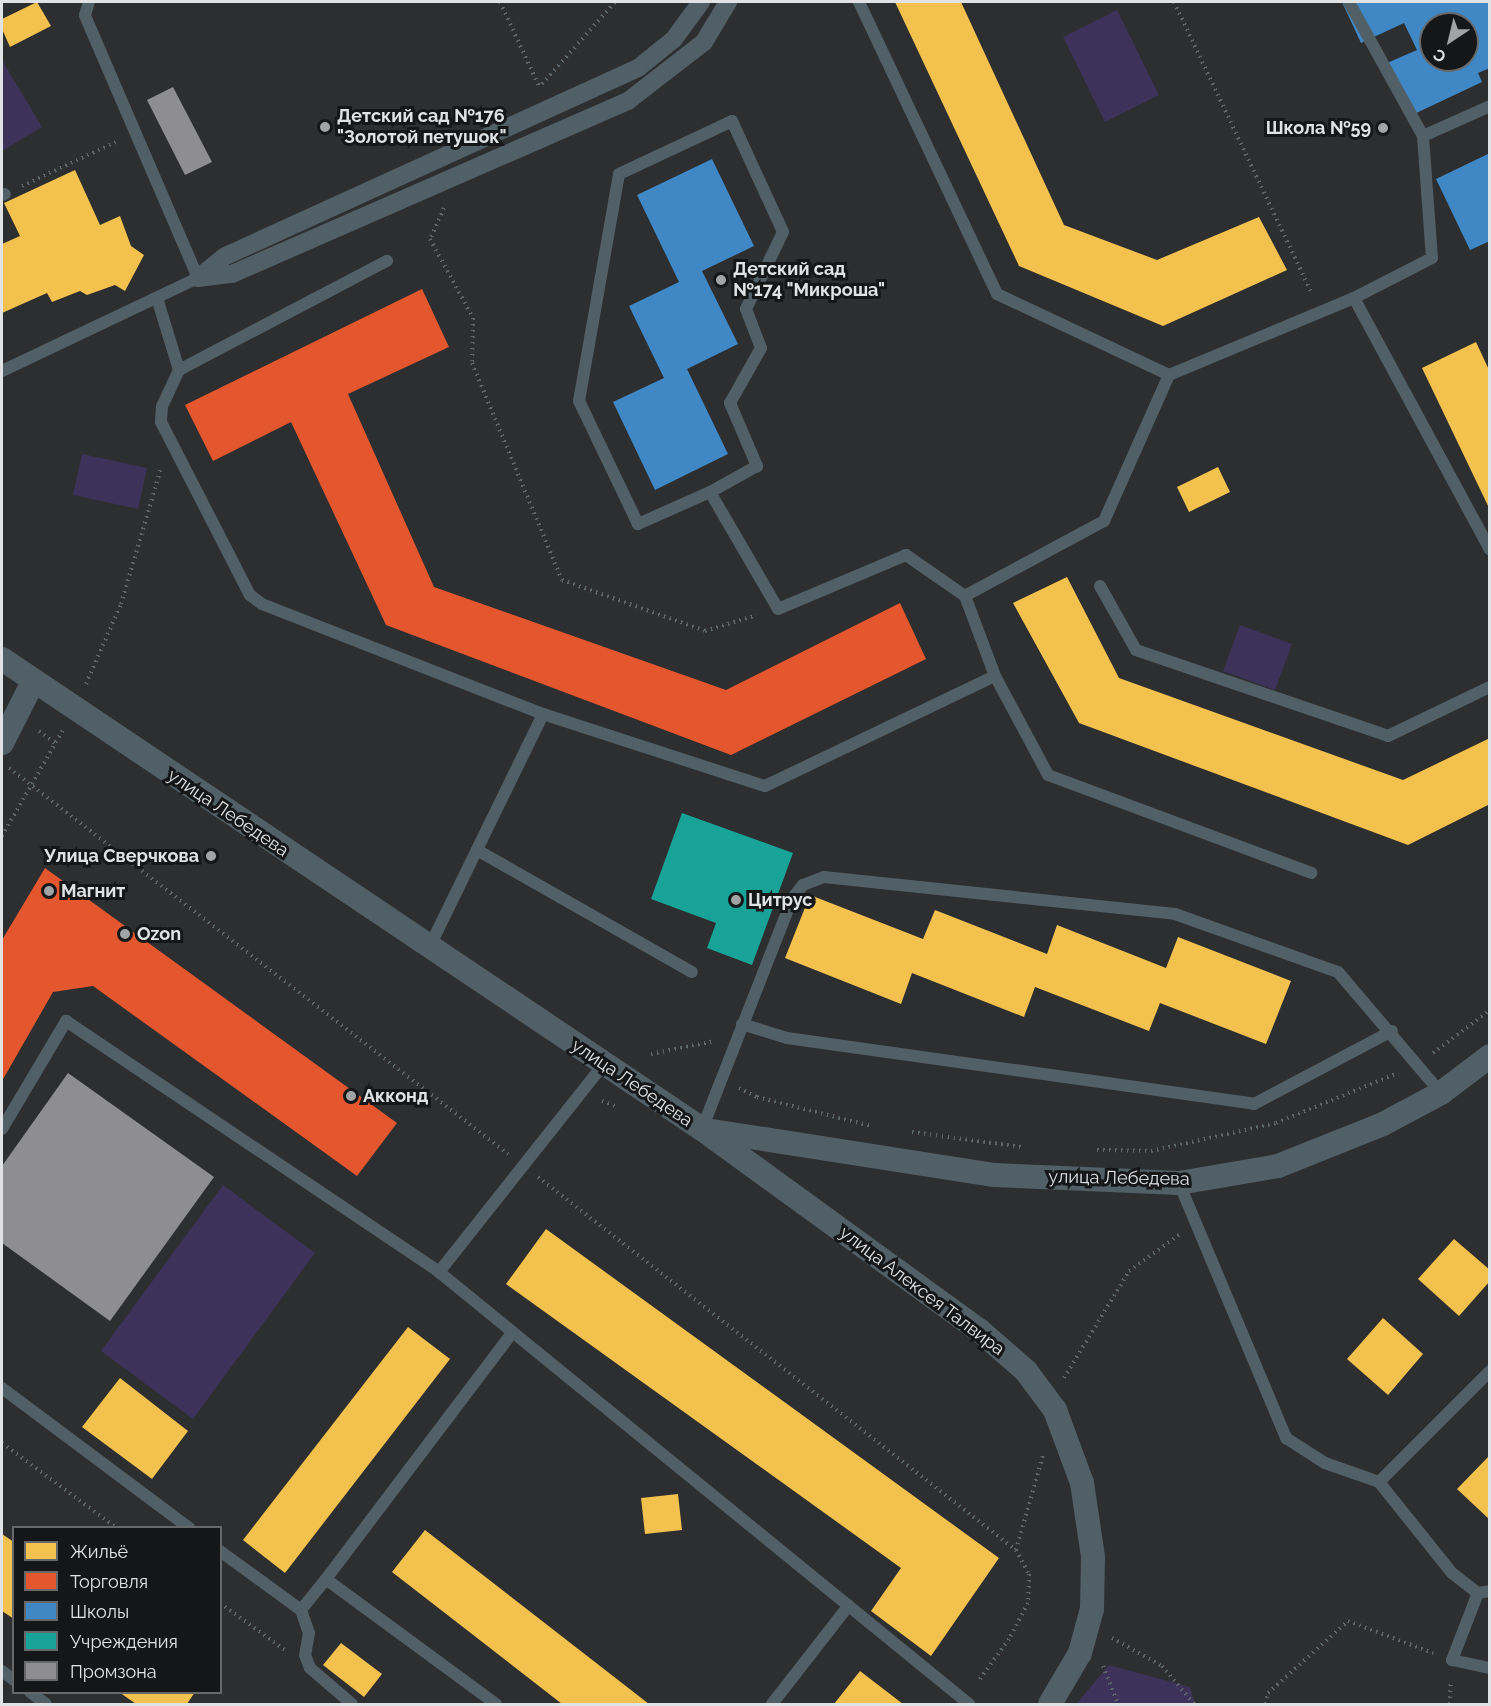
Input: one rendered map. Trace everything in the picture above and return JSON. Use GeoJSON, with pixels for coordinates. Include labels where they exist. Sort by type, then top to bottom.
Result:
{"type":"FeatureCollection","features":[{"type":"Feature","properties":{"kind":"street"},"geometry":{"type":"LineString","coordinates":[[198,278],[224,257],[638,68],[674,39],[701,2]]}},
{"type":"Feature","properties":{"kind":"street"},"geometry":{"type":"LineString","coordinates":[[198,278],[232,274],[628,101],[704,42],[728,2]]}},
{"type":"Feature","properties":{"kind":"street","name":"улица Лебедева"},"geometry":{"type":"LineString","coordinates":[[2,658],[33,682],[702,1129],[995,1175],[1179,1183],[1278,1166],[1383,1124],[1441,1093],[1490,1056]]}},
{"type":"Feature","properties":{"kind":"street"},"geometry":{"type":"LineString","coordinates":[[2,742],[33,682]]}},
{"type":"Feature","properties":{"kind":"street","name":"улица Алексея Талвира"},"geometry":{"type":"LineString","coordinates":[[702,1129],[979,1330],[1026,1371],[1055,1410],[1082,1483],[1093,1557],[1092,1609],[1080,1653],[1050,1704]]}},
{"type":"Feature","properties":{"kind":"lane"},"geometry":{"type":"LineString","coordinates":[[2,371],[198,278],[85,15],[89,2]]}},
{"type":"Feature","properties":{"kind":"lane"},"geometry":{"type":"LineString","coordinates":[[860,2],[997,294],[1169,375]]}},
{"type":"Feature","properties":{"kind":"lane"},"geometry":{"type":"LineString","coordinates":[[965,596],[1104,521],[1169,375],[1354,298],[1432,258],[1423,136],[1349,2]]}},
{"type":"Feature","properties":{"kind":"lane"},"geometry":{"type":"LineString","coordinates":[[1423,136],[1490,106]]}},
{"type":"Feature","properties":{"kind":"lane"},"geometry":{"type":"LineString","coordinates":[[732,121],[783,232],[746,309],[761,348],[730,403],[757,466],[710,492],[638,524],[579,401],[619,174],[732,121]]}},
{"type":"Feature","properties":{"kind":"lane"},"geometry":{"type":"LineString","coordinates":[[387,261],[179,370],[162,406],[162,422],[181,462],[250,595],[262,604],[543,714],[765,786],[995,676]]}},
{"type":"Feature","properties":{"kind":"lane"},"geometry":{"type":"LineString","coordinates":[[158,298],[179,370]]}},
{"type":"Feature","properties":{"kind":"lane"},"geometry":{"type":"LineString","coordinates":[[1354,298],[1490,550]]}},
{"type":"Feature","properties":{"kind":"lane"},"geometry":{"type":"LineString","coordinates":[[710,492],[778,609],[906,555],[965,596],[995,676],[1048,775],[1311,873]]}},
{"type":"Feature","properties":{"kind":"lane"},"geometry":{"type":"LineString","coordinates":[[1100,586],[1136,650],[1388,736],[1490,687]]}},
{"type":"Feature","properties":{"kind":"lane"},"geometry":{"type":"LineString","coordinates":[[429,948],[543,714]]}},
{"type":"Feature","properties":{"kind":"lane"},"geometry":{"type":"LineString","coordinates":[[477,850],[692,972]]}},
{"type":"Feature","properties":{"kind":"lane"},"geometry":{"type":"LineString","coordinates":[[702,1129],[736,1037],[792,899],[804,885],[824,877],[1175,914],[1338,972],[1392,1031],[1441,1093]]}},
{"type":"Feature","properties":{"kind":"lane"},"geometry":{"type":"LineString","coordinates":[[2,1129],[66,1021],[439,1272],[511,1334],[849,1605],[967,1703]]}},
{"type":"Feature","properties":{"kind":"lane"},"geometry":{"type":"LineString","coordinates":[[742,1024],[787,1038],[1254,1104],[1392,1031]]}},
{"type":"Feature","properties":{"kind":"lane"},"geometry":{"type":"LineString","coordinates":[[439,1272],[604,1064]]}},
{"type":"Feature","properties":{"kind":"lane"},"geometry":{"type":"LineString","coordinates":[[1179,1183],[1194,1224],[1286,1438],[1325,1463],[1379,1482],[1452,1573],[1484,1592],[1452,1660],[1490,1668]]}},
{"type":"Feature","properties":{"kind":"lane"},"geometry":{"type":"LineString","coordinates":[[301,1610],[511,1334]]}},
{"type":"Feature","properties":{"kind":"lane"},"geometry":{"type":"LineString","coordinates":[[1379,1482],[1490,1371]]}},
{"type":"Feature","properties":{"kind":"lane"},"geometry":{"type":"LineString","coordinates":[[2,1388],[188,1526]]}},
{"type":"Feature","properties":{"kind":"lane"},"geometry":{"type":"LineString","coordinates":[[222,1552],[301,1610],[309,1633],[305,1655],[310,1668],[352,1704]]}},
{"type":"Feature","properties":{"kind":"lane"},"geometry":{"type":"LineString","coordinates":[[326,1579],[496,1704]]}},
{"type":"Feature","properties":{"kind":"lane"},"geometry":{"type":"LineString","coordinates":[[772,1704],[849,1605]]}},
{"type":"Feature","properties":{"kind":"lane"},"geometry":{"type":"LineString","coordinates":[[33,1694],[46,1704]]}},
{"type":"Feature","properties":{"kind":"path"},"geometry":{"type":"LineString","coordinates":[[500,2],[550,110]]}},
{"type":"Feature","properties":{"kind":"path"},"geometry":{"type":"LineString","coordinates":[[540,87],[615,2]]}},
{"type":"Feature","properties":{"kind":"path"},"geometry":{"type":"LineString","coordinates":[[1174,2],[1321,312]]}},
{"type":"Feature","properties":{"kind":"path"},"geometry":{"type":"LineString","coordinates":[[3,195],[135,133]]}},
{"type":"Feature","properties":{"kind":"path"},"geometry":{"type":"LineString","coordinates":[[458,175],[430,239],[473,318],[472,363],[562,580],[705,631],[778,609]]}},
{"type":"Feature","properties":{"kind":"path"},"geometry":{"type":"LineString","coordinates":[[2,836],[75,710],[121,604],[159,469],[181,462]]}},
{"type":"Feature","properties":{"kind":"path"},"geometry":{"type":"LineString","coordinates":[[2,762],[1016,1550],[1029,1574],[1028,1603],[1009,1639],[967,1703]]}},
{"type":"Feature","properties":{"kind":"path"},"geometry":{"type":"LineString","coordinates":[[1092,1149],[1151,1151],[1276,1123],[1419,1064],[1490,1010]]}},
{"type":"Feature","properties":{"kind":"path"},"geometry":{"type":"LineString","coordinates":[[651,1054],[736,1037]]}},
{"type":"Feature","properties":{"kind":"path"},"geometry":{"type":"LineString","coordinates":[[720,1079],[757,1097],[878,1127]]}},
{"type":"Feature","properties":{"kind":"path"},"geometry":{"type":"LineString","coordinates":[[900,1130],[1033,1148]]}},
{"type":"Feature","properties":{"kind":"path"},"geometry":{"type":"LineString","coordinates":[[1055,1410],[1062,1380],[1129,1271],[1194,1224]]}},
{"type":"Feature","properties":{"kind":"path"},"geometry":{"type":"LineString","coordinates":[[2,1443],[116,1526]]}},
{"type":"Feature","properties":{"kind":"path"},"geometry":{"type":"LineString","coordinates":[[1016,1550],[1043,1453]]}},
{"type":"Feature","properties":{"kind":"path"},"geometry":{"type":"LineString","coordinates":[[222,1604],[310,1668]]}},
{"type":"Feature","properties":{"kind":"path"},"geometry":{"type":"LineString","coordinates":[[1266,1704],[1268,1693],[1348,1621],[1452,1660],[1450,1704]]}},
{"type":"Feature","properties":{"kind":"path"},"geometry":{"type":"LineString","coordinates":[[1088,1625],[1162,1666],[1194,1704]]}},
{"type":"Feature","properties":{"kind":"shaded area"},"geometry":{"type":"Polygon","coordinates":[[[1117,10],[1159,95],[1105,122],[1063,37],[1117,10]]]}},
{"type":"Feature","properties":{"kind":"shaded area"},"geometry":{"type":"Polygon","coordinates":[[[2,60],[42,127],[2,151],[2,60]]]}},
{"type":"Feature","properties":{"kind":"shaded area"},"geometry":{"type":"Polygon","coordinates":[[[82,454],[147,468],[138,509],[73,495],[82,454]]]}},
{"type":"Feature","properties":{"kind":"shaded area"},"geometry":{"type":"Polygon","coordinates":[[[1240,625],[1292,644],[1275,690],[1223,671],[1240,625]]]}},
{"type":"Feature","properties":{"kind":"shaded area"},"geometry":{"type":"Polygon","coordinates":[[[223,1185],[315,1253],[193,1419],[101,1351],[223,1185]]]}},
{"type":"Feature","properties":{"kind":"shaded area"},"geometry":{"type":"Polygon","coordinates":[[[1109,1665],[1190,1687],[1195,1704],[1076,1704],[1109,1665]]]}},
{"type":"Feature","properties":{"kind":"building: Жильё"},"geometry":{"type":"Polygon","coordinates":[[[37,2],[51,26],[10,47],[2,29],[2,19],[37,2]]]}},
{"type":"Feature","properties":{"kind":"building: Жильё"},"geometry":{"type":"Polygon","coordinates":[[[895,2],[961,2],[1064,225],[1157,260],[1259,217],[1287,270],[1163,326],[1019,266],[895,2]]]}},
{"type":"Feature","properties":{"kind":"building: Жильё"},"geometry":{"type":"Polygon","coordinates":[[[75,170],[100,225],[120,216],[131,246],[144,255],[125,291],[115,285],[87,295],[80,291],[52,302],[47,293],[2,313],[2,244],[20,236],[4,203],[75,170]]]}},
{"type":"Feature","properties":{"kind":"building: Жильё"},"geometry":{"type":"Polygon","coordinates":[[[1476,342],[1490,372],[1490,510],[1422,368],[1476,342]]]}},
{"type":"Feature","properties":{"kind":"building: Жильё"},"geometry":{"type":"Polygon","coordinates":[[[1218,467],[1230,492],[1189,512],[1177,487],[1218,467]]]}},
{"type":"Feature","properties":{"kind":"building: Жильё"},"geometry":{"type":"Polygon","coordinates":[[[1067,577],[1119,678],[1403,780],[1490,738],[1490,804],[1408,845],[1079,723],[1013,603],[1067,577]]]}},
{"type":"Feature","properties":{"kind":"building: Жильё"},"geometry":{"type":"Polygon","coordinates":[[[810,895],[923,939],[935,910],[1047,954],[1057,925],[1166,968],[1178,937],[1291,981],[1266,1044],[1160,1003],[1149,1031],[1035,987],[1024,1017],[912,973],[901,1004],[785,958],[810,895]]]}},
{"type":"Feature","properties":{"kind":"building: Жильё"},"geometry":{"type":"Polygon","coordinates":[[[546,1229],[999,1558],[931,1656],[871,1611],[901,1568],[506,1284],[546,1229]]]}},
{"type":"Feature","properties":{"kind":"building: Жильё"},"geometry":{"type":"Polygon","coordinates":[[[1454,1239],[1490,1270],[1490,1281],[1459,1316],[1418,1279],[1454,1239]]]}},
{"type":"Feature","properties":{"kind":"building: Жильё"},"geometry":{"type":"Polygon","coordinates":[[[1383,1318],[1423,1354],[1388,1395],[1347,1359],[1383,1318]]]}},
{"type":"Feature","properties":{"kind":"building: Жильё"},"geometry":{"type":"Polygon","coordinates":[[[408,1327],[450,1359],[285,1573],[243,1540],[408,1327]]]}},
{"type":"Feature","properties":{"kind":"building: Жильё"},"geometry":{"type":"Polygon","coordinates":[[[120,1378],[188,1431],[152,1479],[82,1427],[120,1378]]]}},
{"type":"Feature","properties":{"kind":"building: Жильё"},"geometry":{"type":"Polygon","coordinates":[[[1490,1455],[1490,1520],[1457,1489],[1490,1455]]]}},
{"type":"Feature","properties":{"kind":"building: Жильё"},"geometry":{"type":"Polygon","coordinates":[[[678,1494],[682,1530],[645,1534],[641,1498],[678,1494]]]}},
{"type":"Feature","properties":{"kind":"building: Жильё"},"geometry":{"type":"Polygon","coordinates":[[[425,1530],[649,1704],[562,1704],[392,1572],[425,1530]]]}},
{"type":"Feature","properties":{"kind":"building: Жильё"},"geometry":{"type":"Polygon","coordinates":[[[2,1534],[12,1541],[12,1618],[2,1611],[2,1534]]]}},
{"type":"Feature","properties":{"kind":"building: Жильё"},"geometry":{"type":"Polygon","coordinates":[[[341,1643],[382,1674],[364,1697],[323,1665],[341,1643]]]}},
{"type":"Feature","properties":{"kind":"building: Жильё"},"geometry":{"type":"Polygon","coordinates":[[[860,1671],[903,1704],[834,1704],[860,1671]]]}},
{"type":"Feature","properties":{"kind":"building: Жильё"},"geometry":{"type":"Polygon","coordinates":[[[122,1694],[194,1694],[187,1704],[136,1704],[122,1694]]]}},
{"type":"Feature","properties":{"kind":"building: Торговля"},"geometry":{"type":"Polygon","coordinates":[[[422,289],[449,347],[348,394],[434,587],[726,690],[900,603],[926,659],[731,755],[386,625],[291,422],[213,461],[185,405],[422,289]]]}},
{"type":"Feature","properties":{"kind":"building: Торговля"},"geometry":{"type":"Polygon","coordinates":[[[45,868],[397,1123],[357,1176],[93,986],[53,992],[2,1081],[2,940],[45,868]]]}},
{"type":"Feature","properties":{"kind":"building: Школы"},"geometry":{"type":"Polygon","coordinates":[[[1342,2],[1490,2],[1490,68],[1478,73],[1482,82],[1412,115],[1387,63],[1417,50],[1404,23],[1361,43],[1342,2]]]}},
{"type":"Feature","properties":{"kind":"building: Школы"},"geometry":{"type":"Polygon","coordinates":[[[1490,153],[1490,241],[1470,250],[1436,179],[1490,153]]]}},
{"type":"Feature","properties":{"kind":"building: Школы"},"geometry":{"type":"Polygon","coordinates":[[[712,159],[754,246],[702,271],[738,344],[687,369],[728,454],[655,490],[613,402],[664,378],[629,306],[679,282],[637,195],[712,159]]]}},
{"type":"Feature","properties":{"kind":"building: Учреждения"},"geometry":{"type":"Polygon","coordinates":[[[682,813],[793,853],[752,965],[707,948],[716,923],[651,899],[682,813]]]}},
{"type":"Feature","properties":{"kind":"building: Промзона"},"geometry":{"type":"Polygon","coordinates":[[[173,87],[212,162],[185,175],[147,100],[173,87]]]}},
{"type":"Feature","properties":{"kind":"building: Промзона"},"geometry":{"type":"Polygon","coordinates":[[[68,1073],[214,1177],[110,1321],[2,1243],[2,1166],[68,1073]]]}},
{"type":"Feature","properties":{"kind":"place","name":"Детский сад №176 \"Золотой петушок\""},"geometry":{"type":"Point","coordinates":[325,127]}},
{"type":"Feature","properties":{"kind":"place","name":"Школа №59"},"geometry":{"type":"Point","coordinates":[1383,128]}},
{"type":"Feature","properties":{"kind":"place","name":"Детский сад №174 \"Микроша\""},"geometry":{"type":"Point","coordinates":[721,280]}},
{"type":"Feature","properties":{"kind":"place","name":"Улица Сверчкова"},"geometry":{"type":"Point","coordinates":[211,856]}},
{"type":"Feature","properties":{"kind":"place","name":"Магнит"},"geometry":{"type":"Point","coordinates":[49,891]}},
{"type":"Feature","properties":{"kind":"place","name":"Цитрус"},"geometry":{"type":"Point","coordinates":[736,900]}},
{"type":"Feature","properties":{"kind":"place","name":"Ozon"},"geometry":{"type":"Point","coordinates":[125,934]}},
{"type":"Feature","properties":{"kind":"place","name":"Акконд"},"geometry":{"type":"Point","coordinates":[351,1096]}}]}
